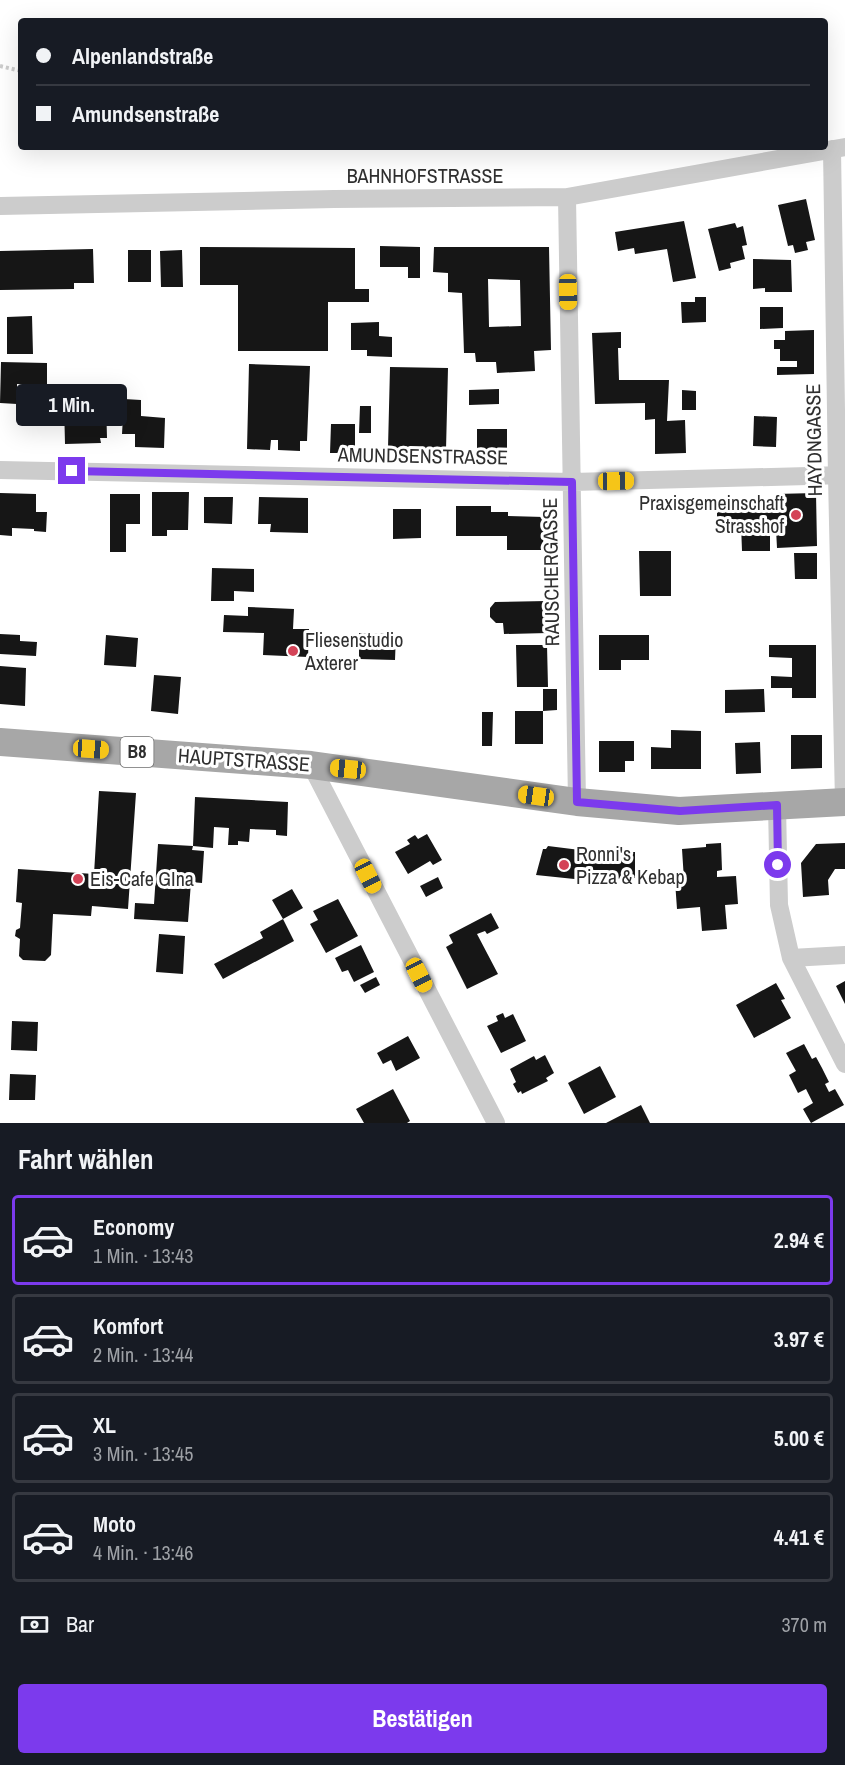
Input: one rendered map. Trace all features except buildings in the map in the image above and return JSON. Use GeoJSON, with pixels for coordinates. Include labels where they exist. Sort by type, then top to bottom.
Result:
{"type":"FeatureCollection","features":[{"type":"Feature","properties":{"kind":"main road","name":"HAUPTSTRASSE"},"geometry":{"type":"LineString","coordinates":[[0,742],[311,765],[577,802],[680,811],[844,802]]}},
{"type":"Feature","properties":{"kind":"street","name":"HAYDNGASSE"},"geometry":{"type":"LineString","coordinates":[[839,148],[844,802]]}},
{"type":"Feature","properties":{"kind":"street","name":"BAHNHOFSTRASSE"},"geometry":{"type":"LineString","coordinates":[[0,206],[567,197],[828,150]]}},
{"type":"Feature","properties":{"kind":"street","name":"RAUSCHERGASSE"},"geometry":{"type":"LineString","coordinates":[[567,197],[577,802]]}},
{"type":"Feature","properties":{"kind":"street","name":"AMUNDSENSTRASSE"},"geometry":{"type":"LineString","coordinates":[[0,470],[572,482],[841,475]]}},
{"type":"Feature","properties":{"kind":"street"},"geometry":{"type":"LineString","coordinates":[[311,765],[496,1123]]}},
{"type":"Feature","properties":{"kind":"street"},"geometry":{"type":"LineString","coordinates":[[777,805],[779,905],[791,958],[845,1064]]}},
{"type":"Feature","properties":{"kind":"street"},"geometry":{"type":"LineString","coordinates":[[791,958],[845,955]]}},
{"type":"Feature","properties":{"kind":"path"},"geometry":{"type":"LineString","coordinates":[[0,66],[18,70]]}},
{"type":"Feature","properties":{"kind":"place","name":"Praxisgemeinschaft Strasshof"},"geometry":{"type":"Point","coordinates":[796,515]}},
{"type":"Feature","properties":{"kind":"place","name":"Fliesenstudio Axterer"},"geometry":{"type":"Point","coordinates":[293,651]}},
{"type":"Feature","properties":{"kind":"place","name":"Ronni's Pizza & Kebap"},"geometry":{"type":"Point","coordinates":[564,865]}},
{"type":"Feature","properties":{"kind":"place","name":"Eis-Cafe GIna"},"geometry":{"type":"Point","coordinates":[78,879]}},
{"type":"Feature","properties":{"kind":"route"},"geometry":{"type":"LineString","coordinates":[[72,471],[572,482],[577,802],[680,811],[777,805],[778,865]]}}]}
